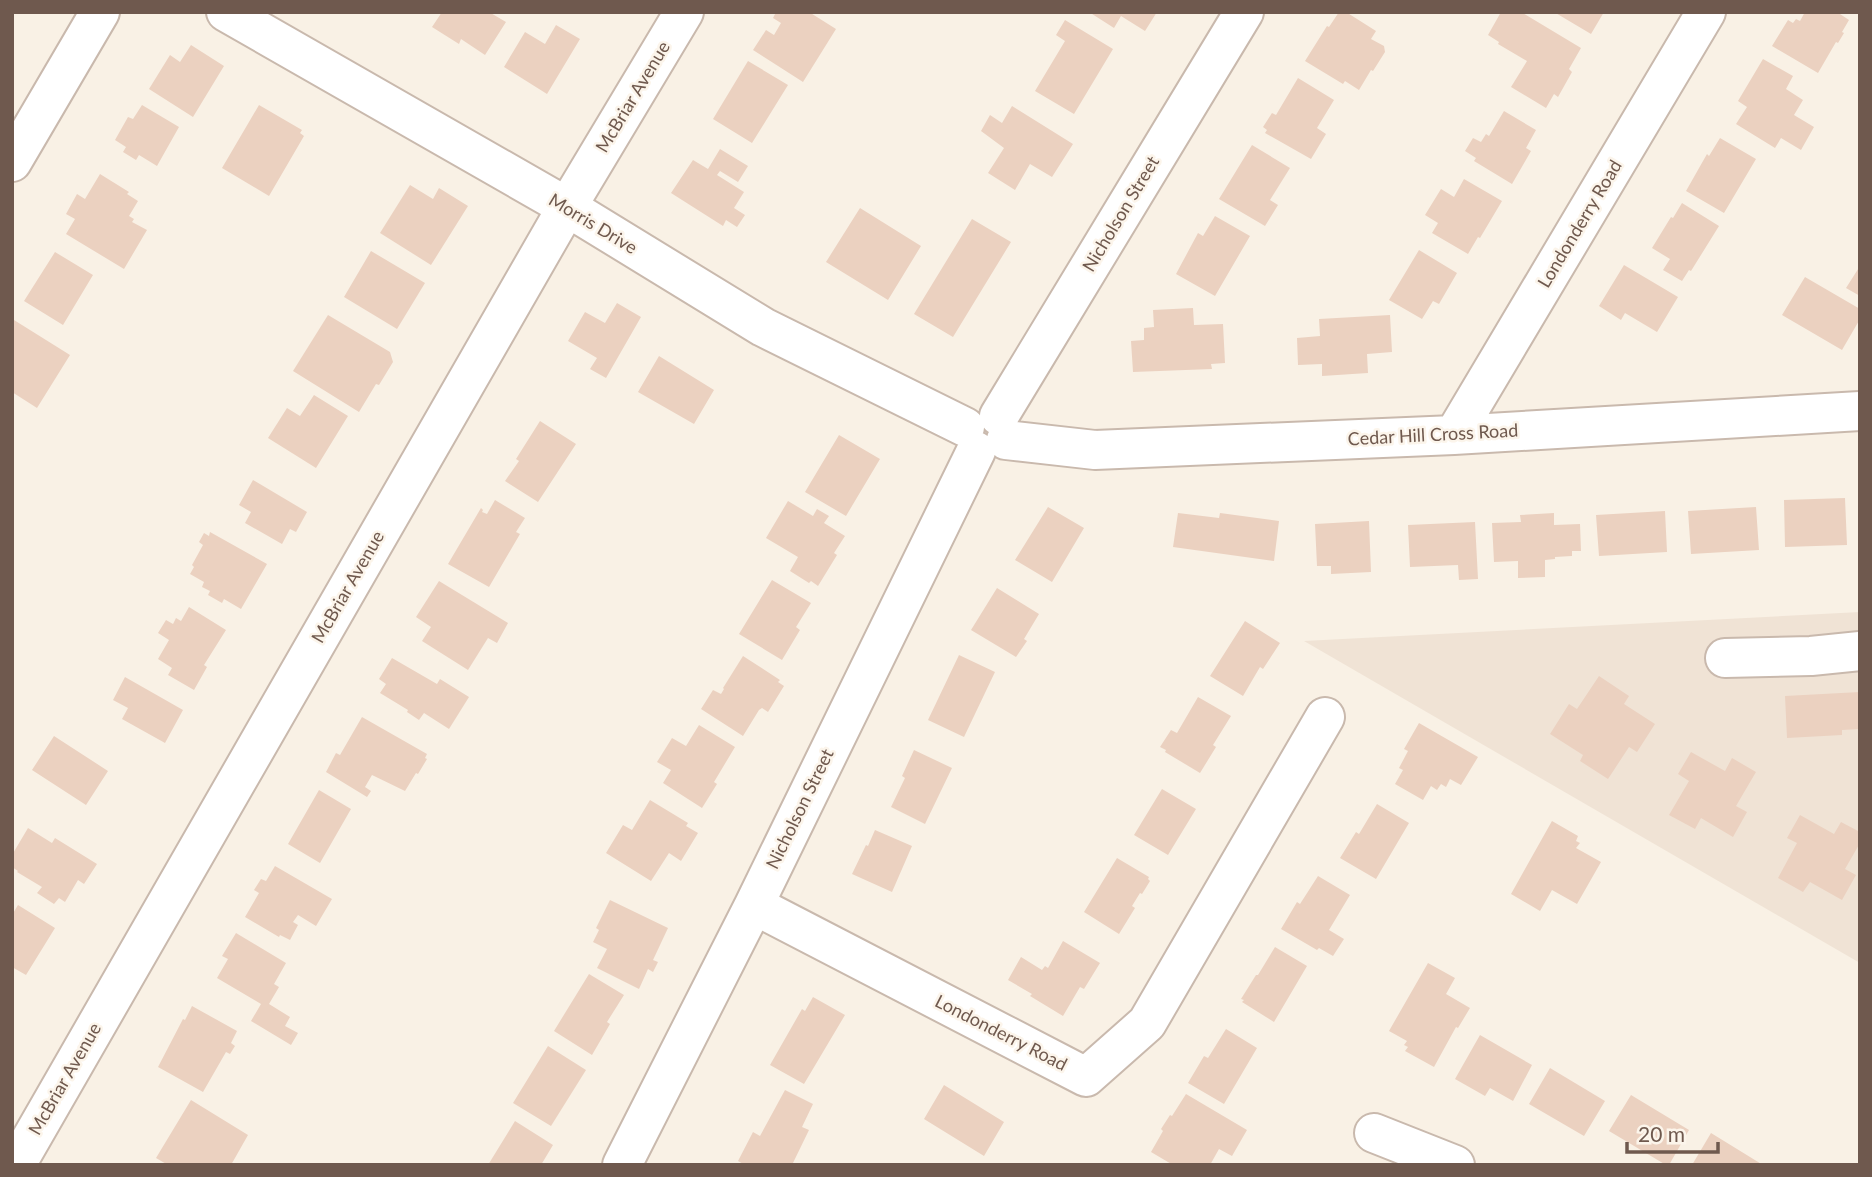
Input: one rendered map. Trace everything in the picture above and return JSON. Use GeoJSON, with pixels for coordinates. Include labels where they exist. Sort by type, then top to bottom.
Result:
{"type":"FeatureCollection","features":[{"type":"Feature","properties":{"kind":"street"},"geometry":{"type":"LineString","coordinates":[[12,162],[100,12]]}},
{"type":"Feature","properties":{"kind":"street","name":"Morris Drive"},"geometry":{"type":"LineString","coordinates":[[226,12],[567,207],[763,327],[987,433]]}},
{"type":"Feature","properties":{"kind":"street","name":"McBriar Avenue"},"geometry":{"type":"LineString","coordinates":[[16,1165],[567,207],[684,12]]}},
{"type":"Feature","properties":{"kind":"street","name":"Nicholson Street"},"geometry":{"type":"LineString","coordinates":[[622,1165],[754,905],[987,433],[1244,12]]}},
{"type":"Feature","properties":{"kind":"street","name":"Londonderry Road"},"geometry":{"type":"LineString","coordinates":[[1454,435],[1706,12]]}},
{"type":"Feature","properties":{"kind":"street","name":"Cedar Hill Cross Road"},"geometry":{"type":"LineString","coordinates":[[987,433],[1095,450],[1454,435],[1860,411]]}},
{"type":"Feature","properties":{"kind":"street"},"geometry":{"type":"LineString","coordinates":[[1725,658],[1811,656],[1860,651]]}},
{"type":"Feature","properties":{"kind":"street","name":"Londonderry Road"},"geometry":{"type":"LineString","coordinates":[[754,905],[1086,1077],[1147,1023],[1325,718]]}},
{"type":"Feature","properties":{"kind":"street"},"geometry":{"type":"LineString","coordinates":[[1374,1133],[1455,1165]]}},
{"type":"Feature","properties":{"kind":"shaded area"},"geometry":{"type":"Polygon","coordinates":[[[1860,612],[1860,963],[1304,641],[1860,612]]]}},
{"type":"Feature","properties":{"kind":"building"},"geometry":{"type":"Polygon","coordinates":[[[442,12],[489,12],[506,22],[485,55],[461,39],[459,44],[432,27],[442,12]]]}},
{"type":"Feature","properties":{"kind":"building"},"geometry":{"type":"Polygon","coordinates":[[[776,12],[809,12],[836,29],[803,82],[753,50],[766,30],[774,35],[781,23],[773,18],[776,12]]]}},
{"type":"Feature","properties":{"kind":"building"},"geometry":{"type":"Polygon","coordinates":[[[1089,12],[1157,12],[1145,31],[1121,16],[1114,28],[1089,12]]]}},
{"type":"Feature","properties":{"kind":"building"},"geometry":{"type":"Polygon","coordinates":[[[1339,12],[1346,12],[1376,31],[1371,39],[1384,46],[1385,52],[1359,90],[1345,81],[1343,84],[1305,61],[1339,12]]]}},
{"type":"Feature","properties":{"kind":"building"},"geometry":{"type":"Polygon","coordinates":[[[1501,12],[1521,12],[1581,48],[1558,97],[1554,94],[1546,108],[1511,87],[1527,61],[1488,35],[1501,12]]]}},
{"type":"Feature","properties":{"kind":"building"},"geometry":{"type":"Polygon","coordinates":[[[1554,12],[1604,12],[1591,34],[1554,12]]]}},
{"type":"Feature","properties":{"kind":"building"},"geometry":{"type":"Polygon","coordinates":[[[1805,12],[1837,12],[1849,20],[1842,32],[1844,33],[1818,73],[1772,46],[1788,20],[1793,23],[1796,19],[1800,21],[1805,12]]]}},
{"type":"Feature","properties":{"kind":"building"},"geometry":{"type":"Polygon","coordinates":[[[1065,20],[1113,49],[1074,114],[1035,91],[1065,41],[1056,35],[1065,20]]]}},
{"type":"Feature","properties":{"kind":"building"},"geometry":{"type":"Polygon","coordinates":[[[556,25],[580,39],[547,94],[504,67],[525,32],[545,44],[556,25]]]}},
{"type":"Feature","properties":{"kind":"building"},"geometry":{"type":"Polygon","coordinates":[[[191,45],[224,66],[193,117],[149,89],[170,55],[180,62],[191,45]]]}},
{"type":"Feature","properties":{"kind":"building"},"geometry":{"type":"Polygon","coordinates":[[[1763,59],[1793,76],[1786,89],[1803,100],[1794,115],[1814,127],[1801,150],[1781,138],[1775,148],[1736,124],[1747,107],[1738,101],[1763,59]]]}},
{"type":"Feature","properties":{"kind":"building"},"geometry":{"type":"Polygon","coordinates":[[[748,61],[788,85],[752,143],[713,119],[748,61]]]}},
{"type":"Feature","properties":{"kind":"building"},"geometry":{"type":"Polygon","coordinates":[[[1298,78],[1334,100],[1317,128],[1326,134],[1311,159],[1265,133],[1267,130],[1263,127],[1272,113],[1276,115],[1298,78]]]}},
{"type":"Feature","properties":{"kind":"building"},"geometry":{"type":"Polygon","coordinates":[[[142,105],[179,127],[157,166],[139,155],[136,160],[123,152],[126,147],[115,140],[128,117],[133,119],[142,105]]]}},
{"type":"Feature","properties":{"kind":"building"},"geometry":{"type":"Polygon","coordinates":[[[259,105],[302,130],[300,133],[304,136],[269,196],[222,168],[259,105]]]}},
{"type":"Feature","properties":{"kind":"building"},"geometry":{"type":"Polygon","coordinates":[[[1012,106],[1073,144],[1052,177],[1030,164],[1015,190],[988,173],[1004,148],[981,131],[990,115],[1002,123],[1012,106]]]}},
{"type":"Feature","properties":{"kind":"building"},"geometry":{"type":"Polygon","coordinates":[[[1504,111],[1536,130],[1526,148],[1531,151],[1512,184],[1474,161],[1476,158],[1465,151],[1473,138],[1481,142],[1486,134],[1489,136],[1504,111]]]}},
{"type":"Feature","properties":{"kind":"building"},"geometry":{"type":"Polygon","coordinates":[[[1720,138],[1756,159],[1724,213],[1686,191],[1707,154],[1709,156],[1720,138]]]}},
{"type":"Feature","properties":{"kind":"building"},"geometry":{"type":"Polygon","coordinates":[[[1252,145],[1290,168],[1270,200],[1278,205],[1265,226],[1219,199],[1252,145]]]}},
{"type":"Feature","properties":{"kind":"building"},"geometry":{"type":"Polygon","coordinates":[[[720,149],[748,166],[738,182],[720,171],[717,175],[744,192],[734,208],[745,215],[737,227],[726,220],[723,226],[671,193],[693,160],[708,169],[720,149]]]}},
{"type":"Feature","properties":{"kind":"building"},"geometry":{"type":"Polygon","coordinates":[[[100,174],[129,192],[127,194],[138,201],[129,216],[134,219],[132,222],[147,230],[124,269],[66,234],[75,219],[66,214],[77,194],[85,199],[100,174]]]}},
{"type":"Feature","properties":{"kind":"building"},"geometry":{"type":"Polygon","coordinates":[[[1464,179],[1502,201],[1468,254],[1432,233],[1438,223],[1425,215],[1441,189],[1454,197],[1464,179]]]}},
{"type":"Feature","properties":{"kind":"building"},"geometry":{"type":"Polygon","coordinates":[[[410,185],[433,199],[439,188],[468,206],[431,265],[380,233],[410,185]]]}},
{"type":"Feature","properties":{"kind":"building"},"geometry":{"type":"Polygon","coordinates":[[[1682,203],[1719,226],[1682,281],[1663,270],[1670,259],[1652,248],[1682,203]]]}},
{"type":"Feature","properties":{"kind":"building"},"geometry":{"type":"Polygon","coordinates":[[[860,208],[921,246],[888,300],[826,262],[860,208]]]}},
{"type":"Feature","properties":{"kind":"building"},"geometry":{"type":"Polygon","coordinates":[[[1215,216],[1250,236],[1215,296],[1176,274],[1198,233],[1203,236],[1215,216]]]}},
{"type":"Feature","properties":{"kind":"building"},"geometry":{"type":"Polygon","coordinates":[[[972,219],[1011,242],[953,337],[914,314],[972,219]]]}},
{"type":"Feature","properties":{"kind":"building"},"geometry":{"type":"Polygon","coordinates":[[[1419,250],[1457,273],[1439,304],[1433,301],[1422,319],[1389,300],[1419,250]]]}},
{"type":"Feature","properties":{"kind":"building"},"geometry":{"type":"Polygon","coordinates":[[[371,251],[425,283],[397,329],[344,297],[371,251]]]}},
{"type":"Feature","properties":{"kind":"building"},"geometry":{"type":"Polygon","coordinates":[[[55,252],[93,275],[63,325],[24,301],[55,252]]]}},
{"type":"Feature","properties":{"kind":"building"},"geometry":{"type":"Polygon","coordinates":[[[1624,265],[1678,297],[1657,332],[1625,313],[1621,320],[1599,306],[1624,265]]]}},
{"type":"Feature","properties":{"kind":"building"},"geometry":{"type":"Polygon","coordinates":[[[1860,266],[1860,296],[1846,288],[1860,266]]]}},
{"type":"Feature","properties":{"kind":"building"},"geometry":{"type":"Polygon","coordinates":[[[1805,277],[1860,309],[1860,319],[1842,350],[1782,315],[1805,277]]]}},
{"type":"Feature","properties":{"kind":"building"},"geometry":{"type":"Polygon","coordinates":[[[617,303],[641,317],[606,378],[590,369],[597,358],[568,341],[585,312],[605,323],[617,303]]]}},
{"type":"Feature","properties":{"kind":"building"},"geometry":{"type":"Polygon","coordinates":[[[1193,308],[1194,325],[1223,324],[1225,363],[1211,364],[1212,369],[1133,372],[1131,341],[1144,340],[1144,328],[1154,327],[1153,310],[1193,308]]]}},
{"type":"Feature","properties":{"kind":"building"},"geometry":{"type":"Polygon","coordinates":[[[328,315],[390,352],[393,362],[359,412],[293,371],[328,315]]]}},
{"type":"Feature","properties":{"kind":"building"},"geometry":{"type":"Polygon","coordinates":[[[1390,315],[1392,352],[1367,354],[1368,373],[1322,376],[1322,364],[1298,365],[1297,338],[1320,336],[1319,319],[1390,315]]]}},
{"type":"Feature","properties":{"kind":"building"},"geometry":{"type":"Polygon","coordinates":[[[14,320],[70,355],[37,408],[12,392],[14,320]]]}},
{"type":"Feature","properties":{"kind":"building"},"geometry":{"type":"Polygon","coordinates":[[[659,356],[714,390],[694,424],[638,392],[659,356]]]}},
{"type":"Feature","properties":{"kind":"building"},"geometry":{"type":"Polygon","coordinates":[[[314,395],[348,416],[316,468],[268,438],[287,408],[300,416],[314,395]]]}},
{"type":"Feature","properties":{"kind":"building"},"geometry":{"type":"Polygon","coordinates":[[[540,421],[576,444],[538,502],[505,481],[540,421]]]}},
{"type":"Feature","properties":{"kind":"building"},"geometry":{"type":"Polygon","coordinates":[[[839,435],[880,459],[846,516],[805,492],[839,435]]]}},
{"type":"Feature","properties":{"kind":"building"},"geometry":{"type":"Polygon","coordinates":[[[253,480],[307,512],[296,532],[290,529],[282,544],[245,523],[251,512],[239,505],[253,480]]]}},
{"type":"Feature","properties":{"kind":"building"},"geometry":{"type":"Polygon","coordinates":[[[1845,498],[1847,545],[1785,547],[1784,500],[1845,498]]]}},
{"type":"Feature","properties":{"kind":"building"},"geometry":{"type":"Polygon","coordinates":[[[495,500],[525,518],[516,532],[520,534],[489,587],[448,564],[481,508],[482,512],[487,514],[495,500]]]}},
{"type":"Feature","properties":{"kind":"building"},"geometry":{"type":"Polygon","coordinates":[[[788,501],[813,516],[817,509],[829,516],[824,523],[845,536],[818,586],[790,571],[798,557],[766,538],[788,501]]]}},
{"type":"Feature","properties":{"kind":"building"},"geometry":{"type":"Polygon","coordinates":[[[1048,507],[1084,528],[1052,582],[1015,560],[1048,507]]]}},
{"type":"Feature","properties":{"kind":"building"},"geometry":{"type":"Polygon","coordinates":[[[1756,507],[1759,550],[1691,554],[1688,511],[1756,507]]]}},
{"type":"Feature","properties":{"kind":"building"},"geometry":{"type":"Polygon","coordinates":[[[1665,511],[1667,552],[1599,556],[1596,515],[1665,511]]]}},
{"type":"Feature","properties":{"kind":"building"},"geometry":{"type":"Polygon","coordinates":[[[1178,513],[1219,518],[1220,513],[1279,521],[1274,561],[1173,547],[1178,513]]]}},
{"type":"Feature","properties":{"kind":"building"},"geometry":{"type":"Polygon","coordinates":[[[1554,513],[1554,525],[1580,524],[1581,551],[1572,551],[1572,556],[1545,560],[1545,577],[1518,578],[1518,561],[1494,562],[1492,523],[1521,522],[1520,515],[1554,513]]]}},
{"type":"Feature","properties":{"kind":"building"},"geometry":{"type":"Polygon","coordinates":[[[1369,521],[1371,572],[1331,574],[1331,566],[1317,566],[1315,524],[1369,521]]]}},
{"type":"Feature","properties":{"kind":"building"},"geometry":{"type":"Polygon","coordinates":[[[1475,522],[1478,579],[1459,580],[1458,565],[1410,567],[1408,525],[1475,522]]]}},
{"type":"Feature","properties":{"kind":"building"},"geometry":{"type":"Polygon","coordinates":[[[210,532],[267,564],[241,609],[224,599],[222,603],[208,595],[210,591],[202,587],[204,582],[190,574],[203,545],[199,542],[204,533],[209,536],[210,532]]]}},
{"type":"Feature","properties":{"kind":"building"},"geometry":{"type":"Polygon","coordinates":[[[772,580],[811,603],[796,627],[800,630],[782,660],[739,634],[772,580]]]}},
{"type":"Feature","properties":{"kind":"building"},"geometry":{"type":"Polygon","coordinates":[[[439,581],[508,623],[497,643],[488,638],[468,670],[422,641],[431,627],[416,617],[439,581]]]}},
{"type":"Feature","properties":{"kind":"building"},"geometry":{"type":"Polygon","coordinates":[[[997,588],[1039,614],[1024,639],[1027,641],[1016,657],[971,630],[997,588]]]}},
{"type":"Feature","properties":{"kind":"building"},"geometry":{"type":"Polygon","coordinates":[[[189,607],[226,630],[204,665],[207,667],[194,690],[168,675],[172,668],[158,659],[169,640],[158,633],[166,620],[173,624],[176,618],[181,621],[189,607]]]}},
{"type":"Feature","properties":{"kind":"building"},"geometry":{"type":"Polygon","coordinates":[[[1245,621],[1280,643],[1263,669],[1260,667],[1243,696],[1210,676],[1245,621]]]}},
{"type":"Feature","properties":{"kind":"building"},"geometry":{"type":"Polygon","coordinates":[[[959,655],[995,672],[964,737],[928,720],[959,655]]]}},
{"type":"Feature","properties":{"kind":"building"},"geometry":{"type":"Polygon","coordinates":[[[743,656],[780,680],[778,682],[784,686],[768,712],[762,708],[759,710],[743,736],[701,709],[713,690],[721,694],[743,656]]]}},
{"type":"Feature","properties":{"kind":"building"},"geometry":{"type":"Polygon","coordinates":[[[392,658],[437,684],[440,679],[469,697],[449,729],[424,713],[419,720],[380,693],[386,684],[379,679],[392,658]]]}},
{"type":"Feature","properties":{"kind":"building"},"geometry":{"type":"Polygon","coordinates":[[[1599,676],[1629,696],[1624,704],[1655,724],[1637,752],[1629,747],[1608,779],[1580,761],[1583,755],[1550,734],[1569,704],[1577,709],[1599,676]]]}},
{"type":"Feature","properties":{"kind":"building"},"geometry":{"type":"Polygon","coordinates":[[[125,677],[183,710],[165,743],[122,719],[128,708],[113,700],[125,677]]]}},
{"type":"Feature","properties":{"kind":"building"},"geometry":{"type":"Polygon","coordinates":[[[1860,692],[1860,729],[1842,730],[1842,735],[1787,738],[1785,696],[1860,692]]]}},
{"type":"Feature","properties":{"kind":"building"},"geometry":{"type":"Polygon","coordinates":[[[1198,697],[1231,716],[1200,773],[1160,747],[1171,730],[1177,733],[1198,697]]]}},
{"type":"Feature","properties":{"kind":"building"},"geometry":{"type":"Polygon","coordinates":[[[362,717],[427,754],[427,759],[405,791],[372,775],[365,787],[371,791],[367,797],[326,772],[336,753],[340,755],[362,717]]]}},
{"type":"Feature","properties":{"kind":"building"},"geometry":{"type":"Polygon","coordinates":[[[1419,723],[1478,757],[1461,785],[1450,779],[1446,787],[1441,784],[1437,790],[1431,786],[1423,800],[1395,784],[1403,770],[1399,768],[1408,751],[1404,749],[1419,723]]]}},
{"type":"Feature","properties":{"kind":"building"},"geometry":{"type":"Polygon","coordinates":[[[699,725],[735,747],[702,808],[663,783],[671,770],[657,762],[672,738],[686,746],[699,725]]]}},
{"type":"Feature","properties":{"kind":"building"},"geometry":{"type":"Polygon","coordinates":[[[54,736],[108,771],[86,805],[32,770],[54,736]]]}},
{"type":"Feature","properties":{"kind":"building"},"geometry":{"type":"Polygon","coordinates":[[[914,750],[952,768],[925,824],[891,807],[905,778],[902,776],[914,750]]]}},
{"type":"Feature","properties":{"kind":"building"},"geometry":{"type":"Polygon","coordinates":[[[1691,752],[1725,771],[1732,758],[1756,772],[1736,806],[1747,812],[1733,837],[1701,818],[1695,829],[1669,815],[1689,781],[1678,774],[1691,752]]]}},
{"type":"Feature","properties":{"kind":"building"},"geometry":{"type":"Polygon","coordinates":[[[1162,789],[1196,809],[1168,855],[1134,835],[1162,789]]]}},
{"type":"Feature","properties":{"kind":"building"},"geometry":{"type":"Polygon","coordinates":[[[319,790],[351,809],[320,863],[288,844],[319,790]]]}},
{"type":"Feature","properties":{"kind":"building"},"geometry":{"type":"Polygon","coordinates":[[[650,800],[688,823],[686,826],[698,833],[681,861],[669,853],[651,881],[606,853],[623,825],[632,830],[650,800]]]}},
{"type":"Feature","properties":{"kind":"building"},"geometry":{"type":"Polygon","coordinates":[[[1377,804],[1409,823],[1376,879],[1340,858],[1356,832],[1359,834],[1377,804]]]}},
{"type":"Feature","properties":{"kind":"building"},"geometry":{"type":"Polygon","coordinates":[[[1800,815],[1834,834],[1841,822],[1860,832],[1860,843],[1845,869],[1856,875],[1842,900],[1810,882],[1803,892],[1778,878],[1797,843],[1787,838],[1800,815]]]}},
{"type":"Feature","properties":{"kind":"building"},"geometry":{"type":"Polygon","coordinates":[[[1552,821],[1578,836],[1576,841],[1580,843],[1576,848],[1601,862],[1577,904],[1552,890],[1540,911],[1511,894],[1552,821]]]}},
{"type":"Feature","properties":{"kind":"building"},"geometry":{"type":"Polygon","coordinates":[[[28,828],[52,843],[55,838],[97,864],[84,884],[78,880],[65,902],[59,898],[54,904],[37,893],[42,887],[12,867],[12,855],[28,828]]]}},
{"type":"Feature","properties":{"kind":"building"},"geometry":{"type":"Polygon","coordinates":[[[875,830],[912,846],[892,892],[852,874],[875,830]]]}},
{"type":"Feature","properties":{"kind":"building"},"geometry":{"type":"Polygon","coordinates":[[[1117,858],[1149,877],[1150,881],[1132,906],[1135,908],[1119,934],[1084,912],[1117,858]]]}},
{"type":"Feature","properties":{"kind":"building"},"geometry":{"type":"Polygon","coordinates":[[[275,866],[332,899],[316,926],[298,915],[293,922],[298,925],[290,940],[280,935],[279,937],[245,917],[259,893],[254,890],[261,879],[266,881],[275,866]]]}},
{"type":"Feature","properties":{"kind":"building"},"geometry":{"type":"Polygon","coordinates":[[[1318,876],[1350,895],[1329,930],[1344,939],[1333,956],[1281,929],[1297,902],[1300,904],[1318,876]]]}},
{"type":"Feature","properties":{"kind":"building"},"geometry":{"type":"Polygon","coordinates":[[[610,900],[668,928],[653,960],[658,962],[653,972],[648,969],[639,989],[597,968],[607,949],[593,942],[599,930],[596,928],[610,900]]]}},
{"type":"Feature","properties":{"kind":"building"},"geometry":{"type":"Polygon","coordinates":[[[18,905],[55,928],[26,975],[12,967],[12,915],[18,905]]]}},
{"type":"Feature","properties":{"kind":"building"},"geometry":{"type":"Polygon","coordinates":[[[236,933],[286,963],[274,984],[279,987],[269,1004],[290,1017],[285,1026],[298,1033],[291,1045],[251,1021],[261,1004],[217,978],[228,959],[222,956],[236,933]]]}},
{"type":"Feature","properties":{"kind":"building"},"geometry":{"type":"Polygon","coordinates":[[[1063,941],[1100,963],[1084,989],[1080,987],[1063,1016],[1008,980],[1021,957],[1042,970],[1045,966],[1048,968],[1063,941]]]}},
{"type":"Feature","properties":{"kind":"building"},"geometry":{"type":"Polygon","coordinates":[[[1275,947],[1307,966],[1274,1022],[1241,999],[1275,947]]]}},
{"type":"Feature","properties":{"kind":"building"},"geometry":{"type":"Polygon","coordinates":[[[1428,963],[1455,978],[1446,994],[1470,1008],[1434,1067],[1405,1051],[1408,1047],[1404,1045],[1407,1041],[1389,1031],[1428,963]]]}},
{"type":"Feature","properties":{"kind":"building"},"geometry":{"type":"Polygon","coordinates":[[[589,974],[624,995],[607,1022],[610,1024],[592,1055],[554,1031],[589,974]]]}},
{"type":"Feature","properties":{"kind":"building"},"geometry":{"type":"Polygon","coordinates":[[[813,997],[845,1015],[804,1084],[770,1065],[802,1009],[805,1011],[813,997]]]}},
{"type":"Feature","properties":{"kind":"building"},"geometry":{"type":"Polygon","coordinates":[[[192,1006],[237,1031],[231,1043],[235,1046],[230,1054],[226,1052],[203,1092],[158,1067],[192,1006]]]}},
{"type":"Feature","properties":{"kind":"building"},"geometry":{"type":"Polygon","coordinates":[[[1226,1029],[1257,1048],[1224,1104],[1188,1083],[1204,1056],[1208,1058],[1226,1029]]]}},
{"type":"Feature","properties":{"kind":"building"},"geometry":{"type":"Polygon","coordinates":[[[1480,1035],[1532,1065],[1513,1101],[1490,1088],[1485,1096],[1455,1079],[1480,1035]]]}},
{"type":"Feature","properties":{"kind":"building"},"geometry":{"type":"Polygon","coordinates":[[[548,1046],[586,1070],[551,1126],[513,1103],[548,1046]]]}},
{"type":"Feature","properties":{"kind":"building"},"geometry":{"type":"Polygon","coordinates":[[[1550,1068],[1605,1101],[1584,1136],[1529,1104],[1550,1068]]]}},
{"type":"Feature","properties":{"kind":"building"},"geometry":{"type":"Polygon","coordinates":[[[944,1085],[1004,1122],[984,1156],[924,1119],[944,1085]]]}},
{"type":"Feature","properties":{"kind":"building"},"geometry":{"type":"Polygon","coordinates":[[[785,1090],[813,1104],[802,1127],[809,1130],[792,1165],[745,1165],[738,1161],[753,1132],[760,1136],[785,1090]]]}},
{"type":"Feature","properties":{"kind":"building"},"geometry":{"type":"Polygon","coordinates":[[[1186,1094],[1247,1130],[1232,1156],[1219,1149],[1210,1165],[1173,1165],[1151,1152],[1163,1131],[1161,1129],[1186,1094]]]}},
{"type":"Feature","properties":{"kind":"building"},"geometry":{"type":"Polygon","coordinates":[[[1631,1095],[1689,1130],[1669,1165],[1609,1131],[1631,1095]]]}},
{"type":"Feature","properties":{"kind":"building"},"geometry":{"type":"Polygon","coordinates":[[[191,1100],[248,1135],[231,1165],[168,1165],[156,1158],[191,1100]]]}},
{"type":"Feature","properties":{"kind":"building"},"geometry":{"type":"Polygon","coordinates":[[[515,1121],[553,1145],[541,1165],[488,1165],[515,1121]]]}},
{"type":"Feature","properties":{"kind":"building"},"geometry":{"type":"Polygon","coordinates":[[[1711,1133],[1763,1165],[1692,1165],[1711,1133]]]}}]}
